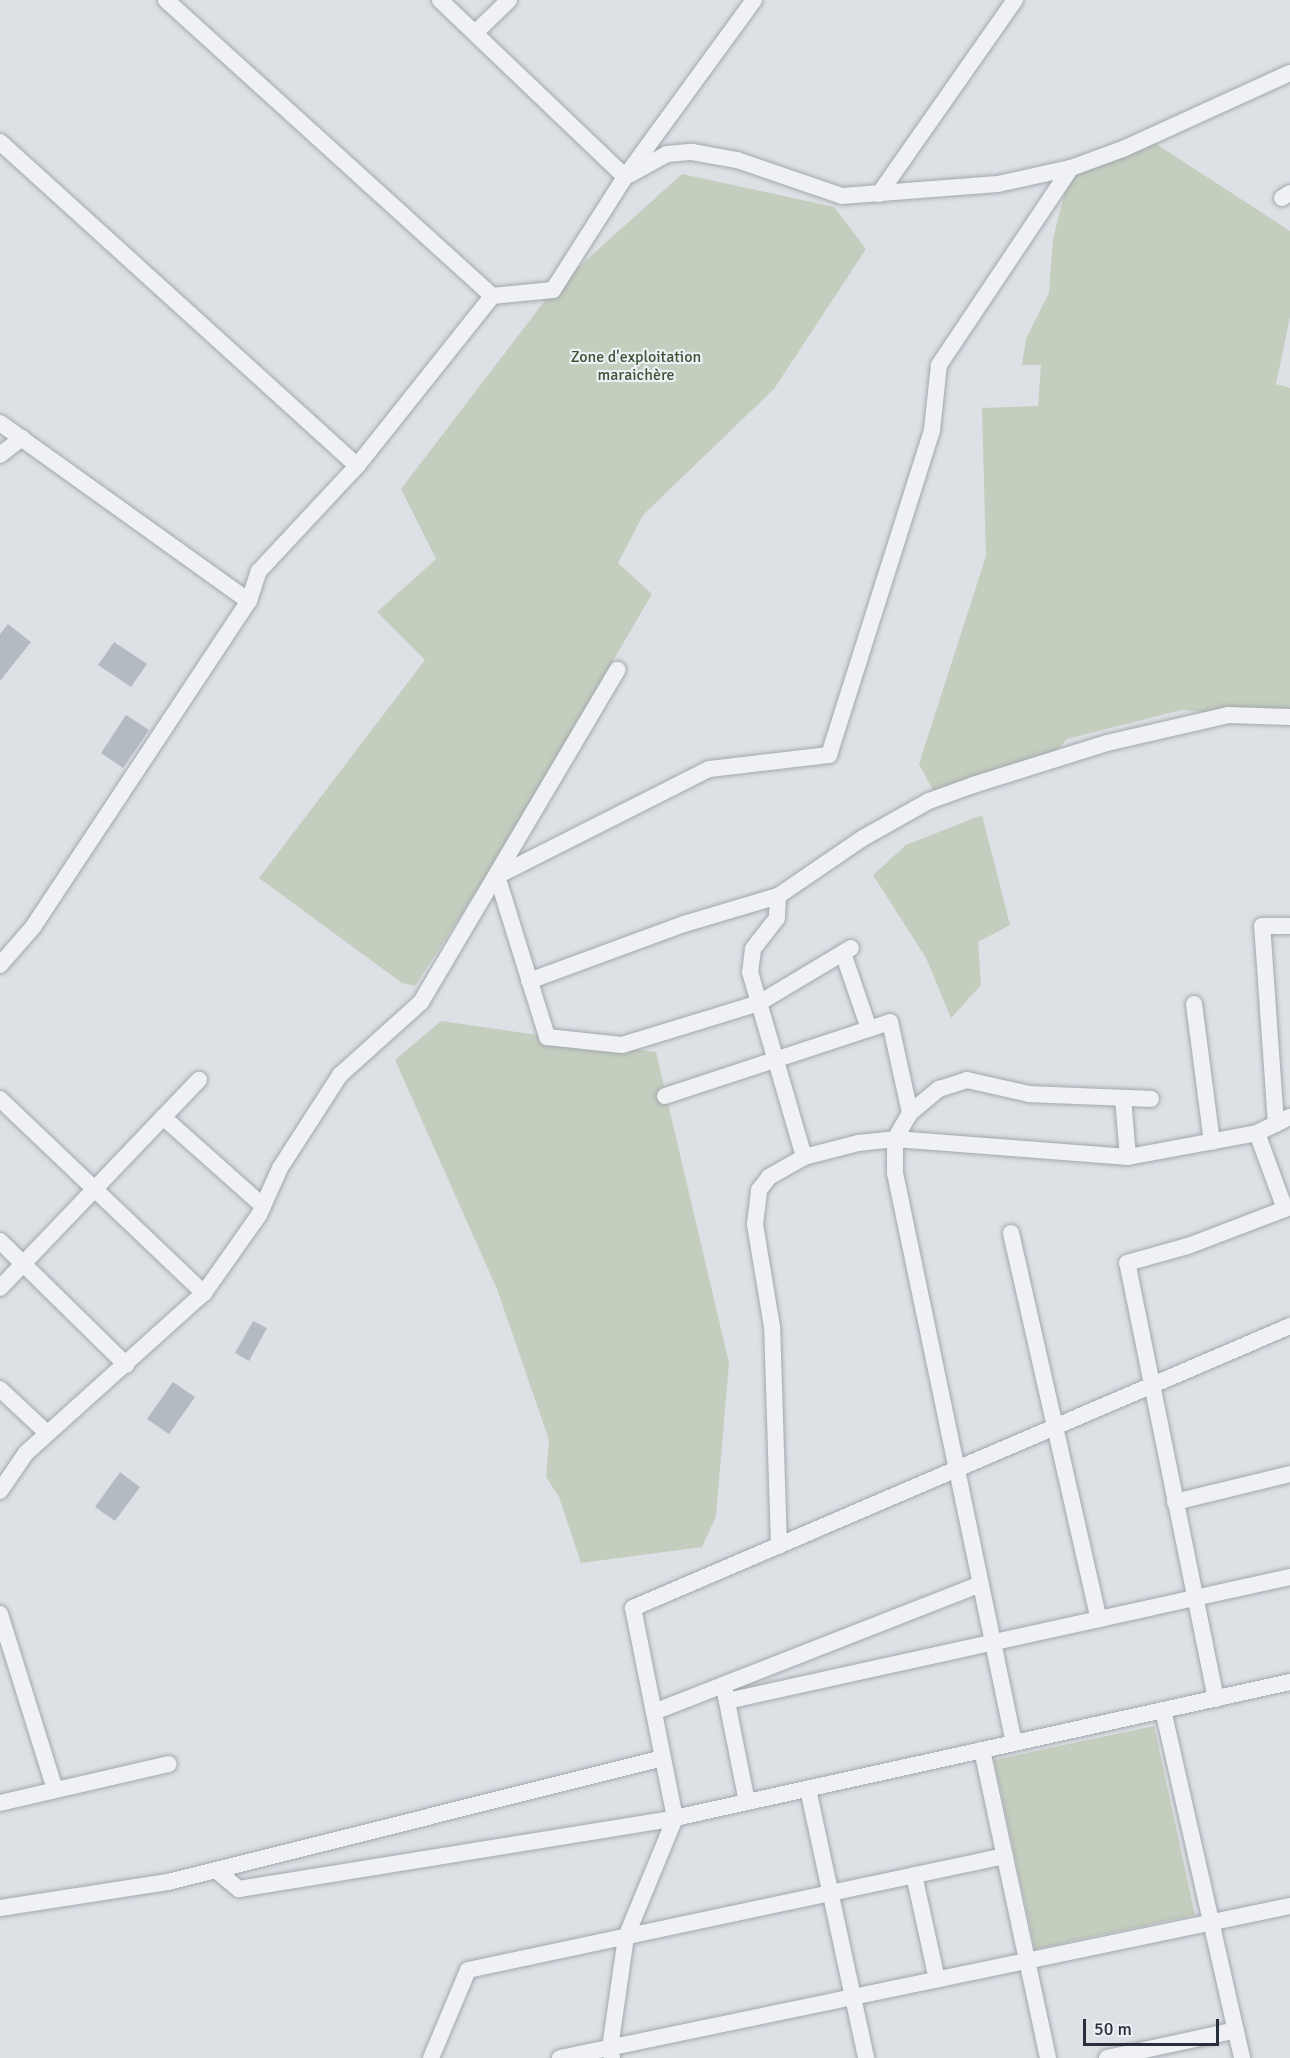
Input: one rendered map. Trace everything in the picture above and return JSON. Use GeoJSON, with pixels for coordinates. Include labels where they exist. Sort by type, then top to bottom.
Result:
{"type":"FeatureCollection","features":[{"type":"Feature","properties":{"kind":"street"},"geometry":{"type":"LineString","coordinates":[[165,0],[492,296]]}},
{"type":"Feature","properties":{"kind":"street"},"geometry":{"type":"LineString","coordinates":[[440,0],[625,177]]}},
{"type":"Feature","properties":{"kind":"street"},"geometry":{"type":"LineString","coordinates":[[476,32],[509,0]]}},
{"type":"Feature","properties":{"kind":"street"},"geometry":{"type":"LineString","coordinates":[[3,956],[33,927],[249,601],[259,571],[357,466],[492,296],[553,290],[625,177],[754,0]]}},
{"type":"Feature","properties":{"kind":"street"},"geometry":{"type":"LineString","coordinates":[[879,194],[1015,0]]}},
{"type":"Feature","properties":{"kind":"street"},"geometry":{"type":"LineString","coordinates":[[625,177],[666,154],[692,152],[737,160],[842,196],[998,184],[1071,168],[1290,73]]}},
{"type":"Feature","properties":{"kind":"street"},"geometry":{"type":"LineString","coordinates":[[0,142],[357,466]]}},
{"type":"Feature","properties":{"kind":"street"},"geometry":{"type":"LineString","coordinates":[[497,876],[709,769],[829,755],[932,430],[939,365],[1071,168]]}},
{"type":"Feature","properties":{"kind":"street"},"geometry":{"type":"LineString","coordinates":[[0,423],[249,601]]}},
{"type":"Feature","properties":{"kind":"street"},"geometry":{"type":"LineString","coordinates":[[0,455],[22,438]]}},
{"type":"Feature","properties":{"kind":"street"},"geometry":{"type":"LineString","coordinates":[[0,1491],[26,1453],[204,1293],[263,1206],[280,1168],[340,1075],[421,1002],[617,670]]}},
{"type":"Feature","properties":{"kind":"street"},"geometry":{"type":"LineString","coordinates":[[529,981],[684,924],[778,896],[863,838],[929,801],[973,785],[1107,743],[1228,716],[1290,717]]}},
{"type":"Feature","properties":{"kind":"street"},"geometry":{"type":"LineString","coordinates":[[497,876],[547,1037],[622,1045],[759,1003],[847,950],[869,1029]]}},
{"type":"Feature","properties":{"kind":"street"},"geometry":{"type":"LineString","coordinates":[[778,896],[777,918],[753,949],[750,960],[759,1003],[804,1157]]}},
{"type":"Feature","properties":{"kind":"street"},"geometry":{"type":"LineString","coordinates":[[778,1546],[772,1327],[755,1224],[759,1190],[769,1177],[804,1157],[858,1143],[895,1139],[1128,1157],[1257,1134],[1283,1121],[1262,926],[1290,926]]}},
{"type":"Feature","properties":{"kind":"street"},"geometry":{"type":"LineString","coordinates":[[1194,1004],[1212,1142]]}},
{"type":"Feature","properties":{"kind":"street"},"geometry":{"type":"LineString","coordinates":[[665,1095],[890,1022],[910,1113]]}},
{"type":"Feature","properties":{"kind":"street"},"geometry":{"type":"LineString","coordinates":[[0,1288],[199,1080]]}},
{"type":"Feature","properties":{"kind":"street"},"geometry":{"type":"LineString","coordinates":[[1014,1743],[895,1173],[895,1139],[910,1113],[939,1089],[967,1080],[1002,1085],[1029,1094],[1151,1099]]}},
{"type":"Feature","properties":{"kind":"street"},"geometry":{"type":"LineString","coordinates":[[1123,1098],[1128,1157]]}},
{"type":"Feature","properties":{"kind":"street"},"geometry":{"type":"LineString","coordinates":[[0,1099],[204,1293]]}},
{"type":"Feature","properties":{"kind":"street"},"geometry":{"type":"LineString","coordinates":[[163,1117],[263,1206]]}},
{"type":"Feature","properties":{"kind":"street"},"geometry":{"type":"LineString","coordinates":[[1215,1699],[1127,1263],[1188,1246],[1287,1208],[1257,1134]]}},
{"type":"Feature","properties":{"kind":"street"},"geometry":{"type":"LineString","coordinates":[[1011,1233],[1099,1619]]}},
{"type":"Feature","properties":{"kind":"street"},"geometry":{"type":"LineString","coordinates":[[0,1241],[126,1365]]}},
{"type":"Feature","properties":{"kind":"street"},"geometry":{"type":"LineString","coordinates":[[611,2053],[626,1937],[675,1818],[633,1608],[1290,1326]]}},
{"type":"Feature","properties":{"kind":"street"},"geometry":{"type":"LineString","coordinates":[[0,1389],[47,1433]]}},
{"type":"Feature","properties":{"kind":"street"},"geometry":{"type":"LineString","coordinates":[[1175,1502],[1290,1474]]}},
{"type":"Feature","properties":{"kind":"street"},"geometry":{"type":"LineString","coordinates":[[654,1712],[726,1693],[993,1642],[1290,1577]]}},
{"type":"Feature","properties":{"kind":"street"},"geometry":{"type":"LineString","coordinates":[[726,1693],[981,1584]]}},
{"type":"Feature","properties":{"kind":"street"},"geometry":{"type":"LineString","coordinates":[[0,1614],[56,1790]]}},
{"type":"Feature","properties":{"kind":"street"},"geometry":{"type":"LineString","coordinates":[[216,1870],[240,1889],[675,1818],[1290,1682]]}},
{"type":"Feature","properties":{"kind":"street"},"geometry":{"type":"LineString","coordinates":[[726,1693],[747,1802]]}},
{"type":"Feature","properties":{"kind":"street"},"geometry":{"type":"LineString","coordinates":[[1163,1710],[1242,2058]]}},
{"type":"Feature","properties":{"kind":"street"},"geometry":{"type":"LineString","coordinates":[[982,1750],[1048,2058]]}},
{"type":"Feature","properties":{"kind":"street"},"geometry":{"type":"LineString","coordinates":[[0,1908],[168,1882],[663,1758]]}},
{"type":"Feature","properties":{"kind":"street"},"geometry":{"type":"LineString","coordinates":[[0,1803],[170,1764]]}},
{"type":"Feature","properties":{"kind":"street"},"geometry":{"type":"LineString","coordinates":[[808,1789],[866,2058]]}},
{"type":"Feature","properties":{"kind":"street"},"geometry":{"type":"LineString","coordinates":[[431,2058],[468,1970],[1005,1856]]}},
{"type":"Feature","properties":{"kind":"street"},"geometry":{"type":"LineString","coordinates":[[914,1875],[937,1980]]}},
{"type":"Feature","properties":{"kind":"street"},"geometry":{"type":"LineString","coordinates":[[560,2058],[611,2053],[853,1997],[1290,1906]]}},
{"type":"Feature","properties":{"kind":"street"},"geometry":{"type":"LineString","coordinates":[[1107,2058],[1236,2030]]}},
{"type":"Feature","properties":{"kind":"green space"},"geometry":{"type":"Polygon","coordinates":[[[1147,138],[1290,231],[1290,317],[1276,384],[1290,388],[1290,718],[1181,710],[1067,739],[1046,761],[937,798],[919,764],[986,556],[982,408],[1038,406],[1041,365],[1022,365],[1026,339],[1049,293],[1053,239],[1071,168],[1147,138]]]}},
{"type":"Feature","properties":{"kind":"green space","name":"Zone d'exploitation maraichère"},"geometry":{"type":"Polygon","coordinates":[[[682,174],[834,207],[866,249],[774,389],[643,515],[618,563],[652,594],[493,866],[415,986],[402,983],[259,878],[425,660],[377,612],[436,559],[401,489],[553,290],[682,174]]]}},
{"type":"Feature","properties":{"kind":"green space"},"geometry":{"type":"Polygon","coordinates":[[[982,815],[1010,925],[978,942],[981,985],[951,1018],[926,958],[873,875],[906,845],[982,815]]]}},
{"type":"Feature","properties":{"kind":"green space"},"geometry":{"type":"Polygon","coordinates":[[[441,1021],[656,1052],[729,1363],[716,1516],[702,1547],[581,1563],[559,1497],[546,1477],[549,1440],[497,1289],[395,1060],[441,1021]]]}},
{"type":"Feature","properties":{"kind":"green space"},"geometry":{"type":"Polygon","coordinates":[[[1154,1726],[1195,1915],[1035,1949],[994,1760],[1154,1726]]]}},
{"type":"Feature","properties":{"kind":"building"},"geometry":{"type":"Polygon","coordinates":[[[8,624],[31,642],[0,681],[0,634],[8,624]]]}},
{"type":"Feature","properties":{"kind":"building"},"geometry":{"type":"Polygon","coordinates":[[[114,642],[147,664],[131,687],[98,665],[114,642]]]}},
{"type":"Feature","properties":{"kind":"building"},"geometry":{"type":"Polygon","coordinates":[[[126,715],[149,730],[123,768],[101,753],[126,715]]]}},
{"type":"Feature","properties":{"kind":"building"},"geometry":{"type":"Polygon","coordinates":[[[253,1321],[267,1328],[249,1361],[235,1353],[253,1321]]]}},
{"type":"Feature","properties":{"kind":"building"},"geometry":{"type":"Polygon","coordinates":[[[173,1382],[195,1397],[169,1434],[147,1419],[173,1382]]]}},
{"type":"Feature","properties":{"kind":"building"},"geometry":{"type":"Polygon","coordinates":[[[120,1472],[140,1487],[115,1521],[95,1507],[120,1472]]]}}]}
